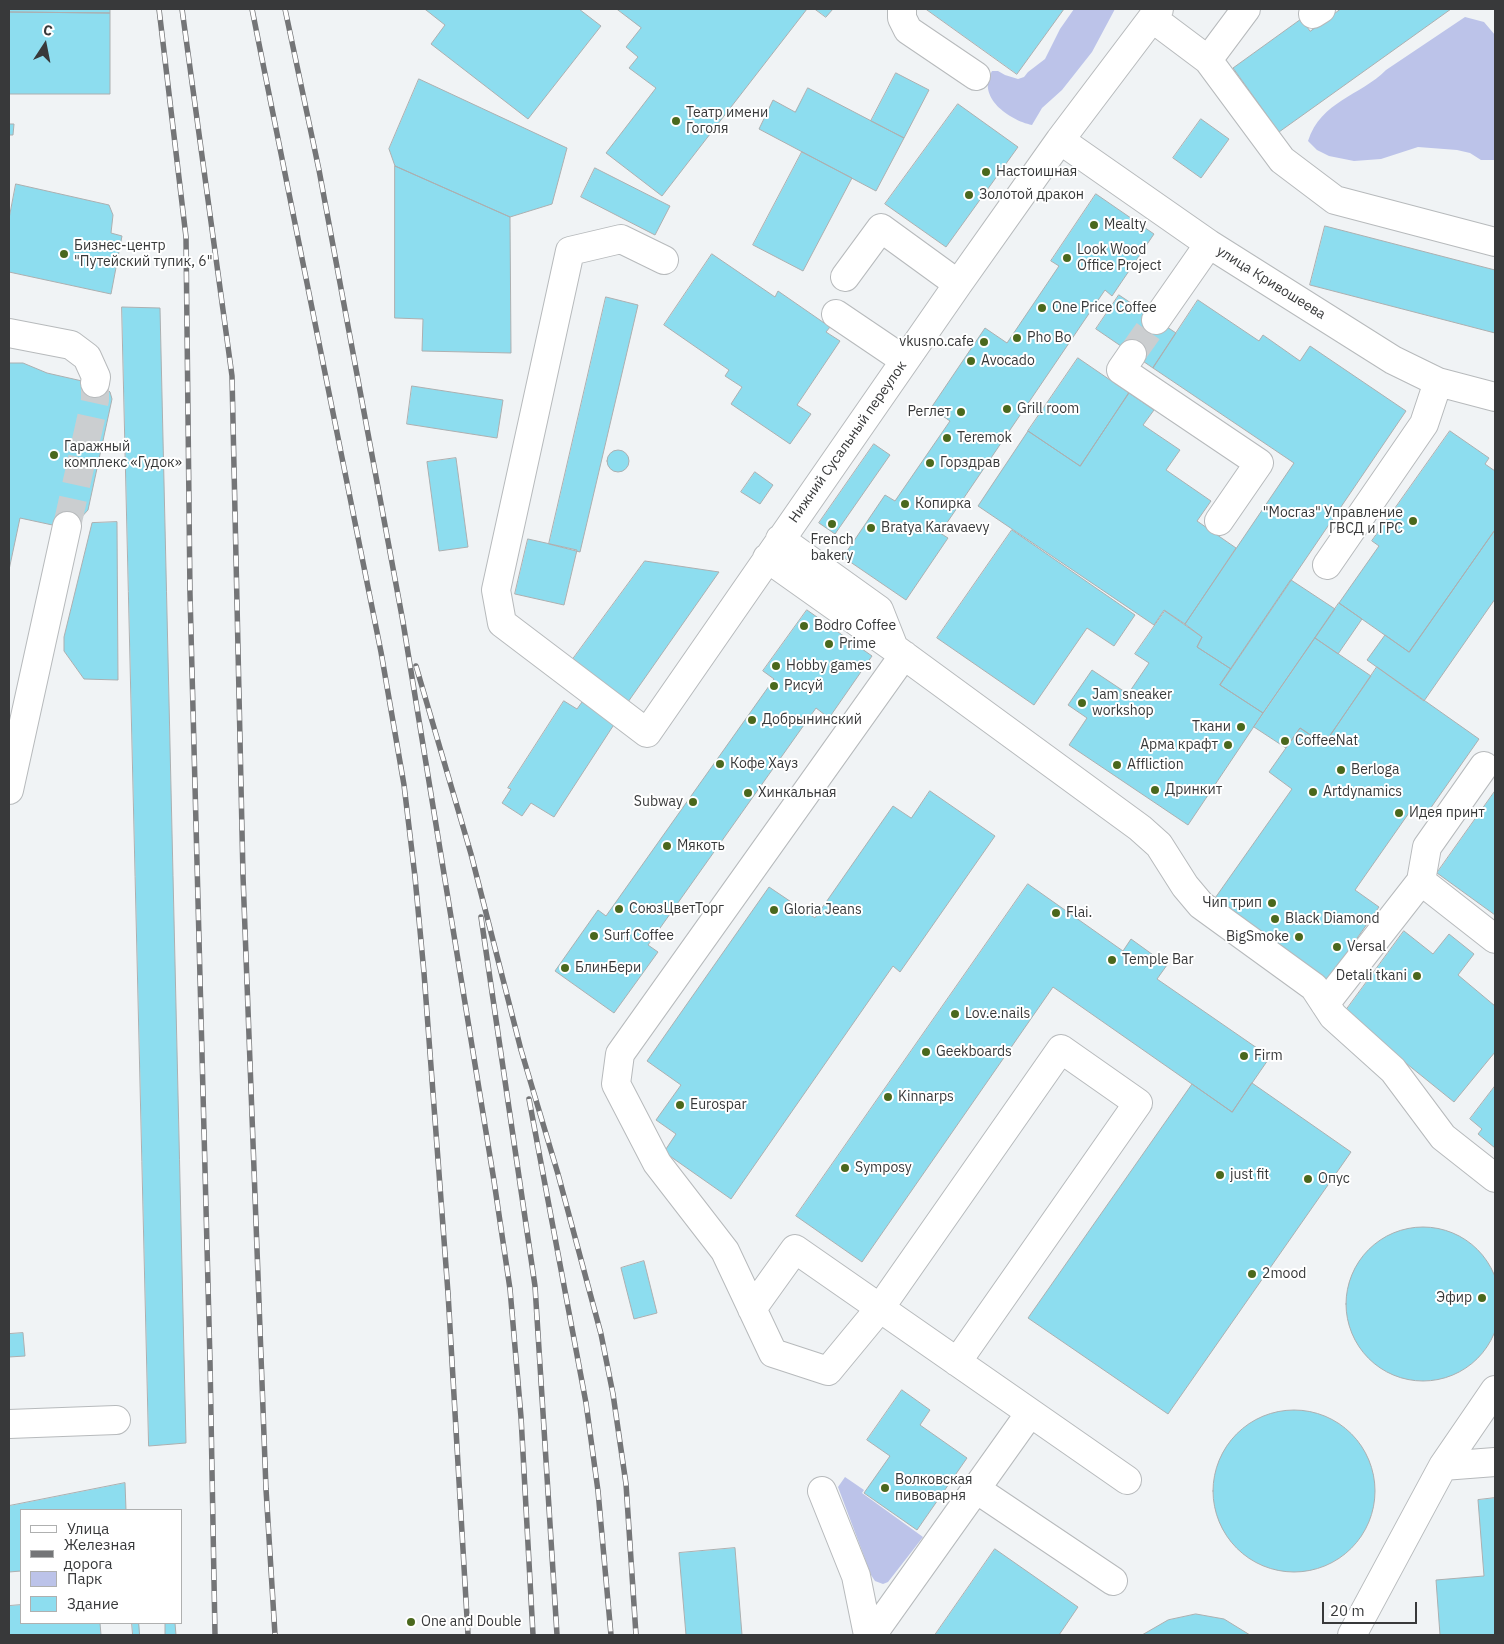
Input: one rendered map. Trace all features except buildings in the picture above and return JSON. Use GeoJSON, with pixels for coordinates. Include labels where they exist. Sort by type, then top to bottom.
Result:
{"type":"FeatureCollection","features":[{"type":"Feature","properties":{"kind":"street"},"geometry":{"type":"LineString","coordinates":[[902,9],[902,18],[908,30],[976,76]]}},
{"type":"Feature","properties":{"kind":"street"},"geometry":{"type":"LineString","coordinates":[[1208,60],[1246,9]]}},
{"type":"Feature","properties":{"kind":"street"},"geometry":{"type":"LineString","coordinates":[[1156,13],[1208,60],[1282,160],[1335,200],[1495,242]]}},
{"type":"Feature","properties":{"kind":"street","name":"Нижний Сусальный переулок"},"geometry":{"type":"LineString","coordinates":[[664,260],[621,239],[570,251],[496,590],[502,623],[647,733],[904,360],[1060,140],[1156,13]]}},
{"type":"Feature","properties":{"kind":"street","name":"улица Кривошеева"},"geometry":{"type":"LineString","coordinates":[[1060,140],[1209,244],[1393,360],[1438,382],[1495,397]]}},
{"type":"Feature","properties":{"kind":"street"},"geometry":{"type":"LineString","coordinates":[[845,277],[881,228],[958,284]]}},
{"type":"Feature","properties":{"kind":"street"},"geometry":{"type":"LineString","coordinates":[[1156,320],[1209,244]]}},
{"type":"Feature","properties":{"kind":"street"},"geometry":{"type":"LineString","coordinates":[[836,314],[904,360]]}},
{"type":"Feature","properties":{"kind":"street"},"geometry":{"type":"LineString","coordinates":[[9,333],[71,345],[87,356],[96,377],[95,383]]}},
{"type":"Feature","properties":{"kind":"street"},"geometry":{"type":"LineString","coordinates":[[1132,354],[1121,370],[1259,463],[1219,521]]}},
{"type":"Feature","properties":{"kind":"street"},"geometry":{"type":"LineString","coordinates":[[1326,565],[1424,424],[1438,382]]}},
{"type":"Feature","properties":{"kind":"street"},"geometry":{"type":"LineString","coordinates":[[9,790],[67,526]]}},
{"type":"Feature","properties":{"kind":"street"},"geometry":{"type":"LineString","coordinates":[[773,549],[879,610],[899,652],[1140,828],[1159,845],[1185,886],[1201,905],[1314,987],[1333,1016],[1394,1070],[1443,1137],[1495,1178]]}},
{"type":"Feature","properties":{"kind":"street"},"geometry":{"type":"LineString","coordinates":[[899,652],[620,1054],[616,1084],[657,1162],[725,1251],[773,1352],[828,1371],[880,1308],[1061,1049],[1138,1103],[957,1362]]}},
{"type":"Feature","properties":{"kind":"street"},"geometry":{"type":"LineString","coordinates":[[1325,1004],[1421,881],[1427,847],[1484,766]]}},
{"type":"Feature","properties":{"kind":"street"},"geometry":{"type":"LineString","coordinates":[[1421,881],[1495,939]]}},
{"type":"Feature","properties":{"kind":"street"},"geometry":{"type":"LineString","coordinates":[[752,1309],[794,1249],[1127,1480]]}},
{"type":"Feature","properties":{"kind":"street"},"geometry":{"type":"LineString","coordinates":[[1352,1635],[1443,1466],[1495,1390]]}},
{"type":"Feature","properties":{"kind":"street"},"geometry":{"type":"LineString","coordinates":[[870,1635],[1030,1413]]}},
{"type":"Feature","properties":{"kind":"street"},"geometry":{"type":"LineString","coordinates":[[9,1424],[116,1420]]}},
{"type":"Feature","properties":{"kind":"street"},"geometry":{"type":"LineString","coordinates":[[1443,1466],[1495,1462]]}},
{"type":"Feature","properties":{"kind":"street"},"geometry":{"type":"LineString","coordinates":[[976,1488],[1113,1581]]}},
{"type":"Feature","properties":{"kind":"street"},"geometry":{"type":"LineString","coordinates":[[822,1491],[856,1576],[870,1635]]}},
{"type":"Feature","properties":{"kind":"green space"},"geometry":{"type":"Polygon","coordinates":[[[1074,9],[1115,9],[1092,52],[1062,90],[1042,108],[1032,125],[1005,113],[997,106],[988,90],[988,81],[992,71],[998,71],[1018,79],[1024,77],[1045,59],[1060,29],[1074,9]]]}},
{"type":"Feature","properties":{"kind":"green space"},"geometry":{"type":"Polygon","coordinates":[[[1465,17],[1484,22],[1495,35],[1494,160],[1481,160],[1470,153],[1457,150],[1418,147],[1381,159],[1354,161],[1329,156],[1317,150],[1308,141],[1322,117],[1342,100],[1376,79],[1386,70],[1465,17]]]}},
{"type":"Feature","properties":{"kind":"green space"},"geometry":{"type":"Polygon","coordinates":[[[845,1477],[864,1490],[862,1493],[923,1537],[888,1582],[883,1584],[875,1581],[871,1575],[838,1487],[845,1477]]]}},
{"type":"Feature","properties":{"kind":"tunnel"},"geometry":{"type":"LineString","coordinates":[[1132,354],[1156,320]]}},
{"type":"Feature","properties":{"kind":"tunnel"},"geometry":{"type":"LineString","coordinates":[[67,526],[95,400],[95,383]]}},
{"type":"Feature","properties":{"kind":"railway"},"geometry":{"type":"LineString","coordinates":[[159,9],[186,237],[190,594],[210,1361],[215,1635]]}},
{"type":"Feature","properties":{"kind":"railway"},"geometry":{"type":"LineString","coordinates":[[182,9],[232,376],[243,876],[266,1489],[275,1635]]}},
{"type":"Feature","properties":{"kind":"railway"},"geometry":{"type":"LineString","coordinates":[[252,9],[381,652],[404,785],[424,973],[448,1293],[468,1635]]}},
{"type":"Feature","properties":{"kind":"railway"},"geometry":{"type":"LineString","coordinates":[[285,9],[319,170],[403,622],[494,1181],[510,1289],[521,1417],[533,1635]]}},
{"type":"Feature","properties":{"kind":"railway"},"geometry":{"type":"LineString","coordinates":[[416,666],[471,854],[521,1050],[558,1174],[601,1334],[613,1394],[626,1484],[636,1635]]}},
{"type":"Feature","properties":{"kind":"railway"},"geometry":{"type":"LineString","coordinates":[[481,917],[535,1286],[557,1635]]}},
{"type":"Feature","properties":{"kind":"railway"},"geometry":{"type":"LineString","coordinates":[[529,1099],[586,1403],[598,1491],[611,1635]]}},
{"type":"Feature","properties":{"kind":"place","name":"Театр имени Гоголя"},"geometry":{"type":"Point","coordinates":[676,121]}},
{"type":"Feature","properties":{"kind":"place","name":"Настоишная"},"geometry":{"type":"Point","coordinates":[986,172]}},
{"type":"Feature","properties":{"kind":"place","name":"Золотой дракон"},"geometry":{"type":"Point","coordinates":[969,195]}},
{"type":"Feature","properties":{"kind":"place","name":"Mealty"},"geometry":{"type":"Point","coordinates":[1094,225]}},
{"type":"Feature","properties":{"kind":"place","name":"Бизнес-центр \"Путейский тупик, 6\""},"geometry":{"type":"Point","coordinates":[64,254]}},
{"type":"Feature","properties":{"kind":"place","name":"Look Wood Office Project"},"geometry":{"type":"Point","coordinates":[1067,258]}},
{"type":"Feature","properties":{"kind":"place","name":"One Price Coffee"},"geometry":{"type":"Point","coordinates":[1042,308]}},
{"type":"Feature","properties":{"kind":"place","name":"Pho Bo"},"geometry":{"type":"Point","coordinates":[1017,338]}},
{"type":"Feature","properties":{"kind":"place","name":"vkusno.cafe"},"geometry":{"type":"Point","coordinates":[984,342]}},
{"type":"Feature","properties":{"kind":"place","name":"Avocado"},"geometry":{"type":"Point","coordinates":[971,361]}},
{"type":"Feature","properties":{"kind":"place","name":"Grill room"},"geometry":{"type":"Point","coordinates":[1007,409]}},
{"type":"Feature","properties":{"kind":"place","name":"Реглет"},"geometry":{"type":"Point","coordinates":[961,412]}},
{"type":"Feature","properties":{"kind":"place","name":"Teremok"},"geometry":{"type":"Point","coordinates":[947,438]}},
{"type":"Feature","properties":{"kind":"place","name":"Гаражный комплекс «Гудок»"},"geometry":{"type":"Point","coordinates":[54,455]}},
{"type":"Feature","properties":{"kind":"place","name":"Горздрав"},"geometry":{"type":"Point","coordinates":[930,463]}},
{"type":"Feature","properties":{"kind":"place","name":"Копирка"},"geometry":{"type":"Point","coordinates":[905,504]}},
{"type":"Feature","properties":{"kind":"place","name":"\"Мосгаз\" Управление ГВСД и ГРС"},"geometry":{"type":"Point","coordinates":[1413,521]}},
{"type":"Feature","properties":{"kind":"place","name":"French bakery"},"geometry":{"type":"Point","coordinates":[832,524]}},
{"type":"Feature","properties":{"kind":"place","name":"Bratya Karavaevy"},"geometry":{"type":"Point","coordinates":[871,528]}},
{"type":"Feature","properties":{"kind":"place","name":"Bodro Coffee"},"geometry":{"type":"Point","coordinates":[804,626]}},
{"type":"Feature","properties":{"kind":"place","name":"Prime"},"geometry":{"type":"Point","coordinates":[829,644]}},
{"type":"Feature","properties":{"kind":"place","name":"Hobby games"},"geometry":{"type":"Point","coordinates":[776,666]}},
{"type":"Feature","properties":{"kind":"place","name":"Рисуй"},"geometry":{"type":"Point","coordinates":[774,686]}},
{"type":"Feature","properties":{"kind":"place","name":"Jam sneaker workshop"},"geometry":{"type":"Point","coordinates":[1082,703]}},
{"type":"Feature","properties":{"kind":"place","name":"Добрынинский"},"geometry":{"type":"Point","coordinates":[752,720]}},
{"type":"Feature","properties":{"kind":"place","name":"Ткани"},"geometry":{"type":"Point","coordinates":[1241,727]}},
{"type":"Feature","properties":{"kind":"place","name":"CoffeeNat"},"geometry":{"type":"Point","coordinates":[1285,741]}},
{"type":"Feature","properties":{"kind":"place","name":"Арма крафт"},"geometry":{"type":"Point","coordinates":[1228,745]}},
{"type":"Feature","properties":{"kind":"place","name":"Кофе Хауз"},"geometry":{"type":"Point","coordinates":[720,764]}},
{"type":"Feature","properties":{"kind":"place","name":"Affliction"},"geometry":{"type":"Point","coordinates":[1117,765]}},
{"type":"Feature","properties":{"kind":"place","name":"Berloga"},"geometry":{"type":"Point","coordinates":[1341,770]}},
{"type":"Feature","properties":{"kind":"place","name":"Дринкит"},"geometry":{"type":"Point","coordinates":[1155,790]}},
{"type":"Feature","properties":{"kind":"place","name":"Artdynamics"},"geometry":{"type":"Point","coordinates":[1313,792]}},
{"type":"Feature","properties":{"kind":"place","name":"Хинкальная"},"geometry":{"type":"Point","coordinates":[748,793]}},
{"type":"Feature","properties":{"kind":"place","name":"Subway"},"geometry":{"type":"Point","coordinates":[693,802]}},
{"type":"Feature","properties":{"kind":"place","name":"Идея принт"},"geometry":{"type":"Point","coordinates":[1399,813]}},
{"type":"Feature","properties":{"kind":"place","name":"Мякоть"},"geometry":{"type":"Point","coordinates":[667,846]}},
{"type":"Feature","properties":{"kind":"place","name":"Чип трип"},"geometry":{"type":"Point","coordinates":[1272,903]}},
{"type":"Feature","properties":{"kind":"place","name":"СоюзЦветТорг"},"geometry":{"type":"Point","coordinates":[619,909]}},
{"type":"Feature","properties":{"kind":"place","name":"Gloria Jeans"},"geometry":{"type":"Point","coordinates":[774,910]}},
{"type":"Feature","properties":{"kind":"place","name":"Flai."},"geometry":{"type":"Point","coordinates":[1056,913]}},
{"type":"Feature","properties":{"kind":"place","name":"Black Diamond"},"geometry":{"type":"Point","coordinates":[1275,919]}},
{"type":"Feature","properties":{"kind":"place","name":"Surf Coffee"},"geometry":{"type":"Point","coordinates":[594,936]}},
{"type":"Feature","properties":{"kind":"place","name":"BigSmoke"},"geometry":{"type":"Point","coordinates":[1299,937]}},
{"type":"Feature","properties":{"kind":"place","name":"Versal"},"geometry":{"type":"Point","coordinates":[1337,947]}},
{"type":"Feature","properties":{"kind":"place","name":"Temple Bar"},"geometry":{"type":"Point","coordinates":[1112,960]}},
{"type":"Feature","properties":{"kind":"place","name":"БлинБери"},"geometry":{"type":"Point","coordinates":[565,968]}},
{"type":"Feature","properties":{"kind":"place","name":"Detali tkani"},"geometry":{"type":"Point","coordinates":[1417,976]}},
{"type":"Feature","properties":{"kind":"place","name":"Lov.e.nails"},"geometry":{"type":"Point","coordinates":[955,1014]}},
{"type":"Feature","properties":{"kind":"place","name":"Geekboards"},"geometry":{"type":"Point","coordinates":[926,1052]}},
{"type":"Feature","properties":{"kind":"place","name":"Firm"},"geometry":{"type":"Point","coordinates":[1244,1056]}},
{"type":"Feature","properties":{"kind":"place","name":"Kinnarps"},"geometry":{"type":"Point","coordinates":[888,1097]}},
{"type":"Feature","properties":{"kind":"place","name":"Eurospar"},"geometry":{"type":"Point","coordinates":[680,1105]}},
{"type":"Feature","properties":{"kind":"place","name":"Symposy"},"geometry":{"type":"Point","coordinates":[845,1168]}},
{"type":"Feature","properties":{"kind":"place","name":"just fit"},"geometry":{"type":"Point","coordinates":[1220,1175]}},
{"type":"Feature","properties":{"kind":"place","name":"Опус"},"geometry":{"type":"Point","coordinates":[1308,1179]}},
{"type":"Feature","properties":{"kind":"place","name":"2mood"},"geometry":{"type":"Point","coordinates":[1252,1274]}},
{"type":"Feature","properties":{"kind":"place","name":"Эфир"},"geometry":{"type":"Point","coordinates":[1482,1298]}},
{"type":"Feature","properties":{"kind":"place","name":"Волковская пивоварня"},"geometry":{"type":"Point","coordinates":[885,1488]}},
{"type":"Feature","properties":{"kind":"place","name":"One and Double"},"geometry":{"type":"Point","coordinates":[411,1622]}}]}
